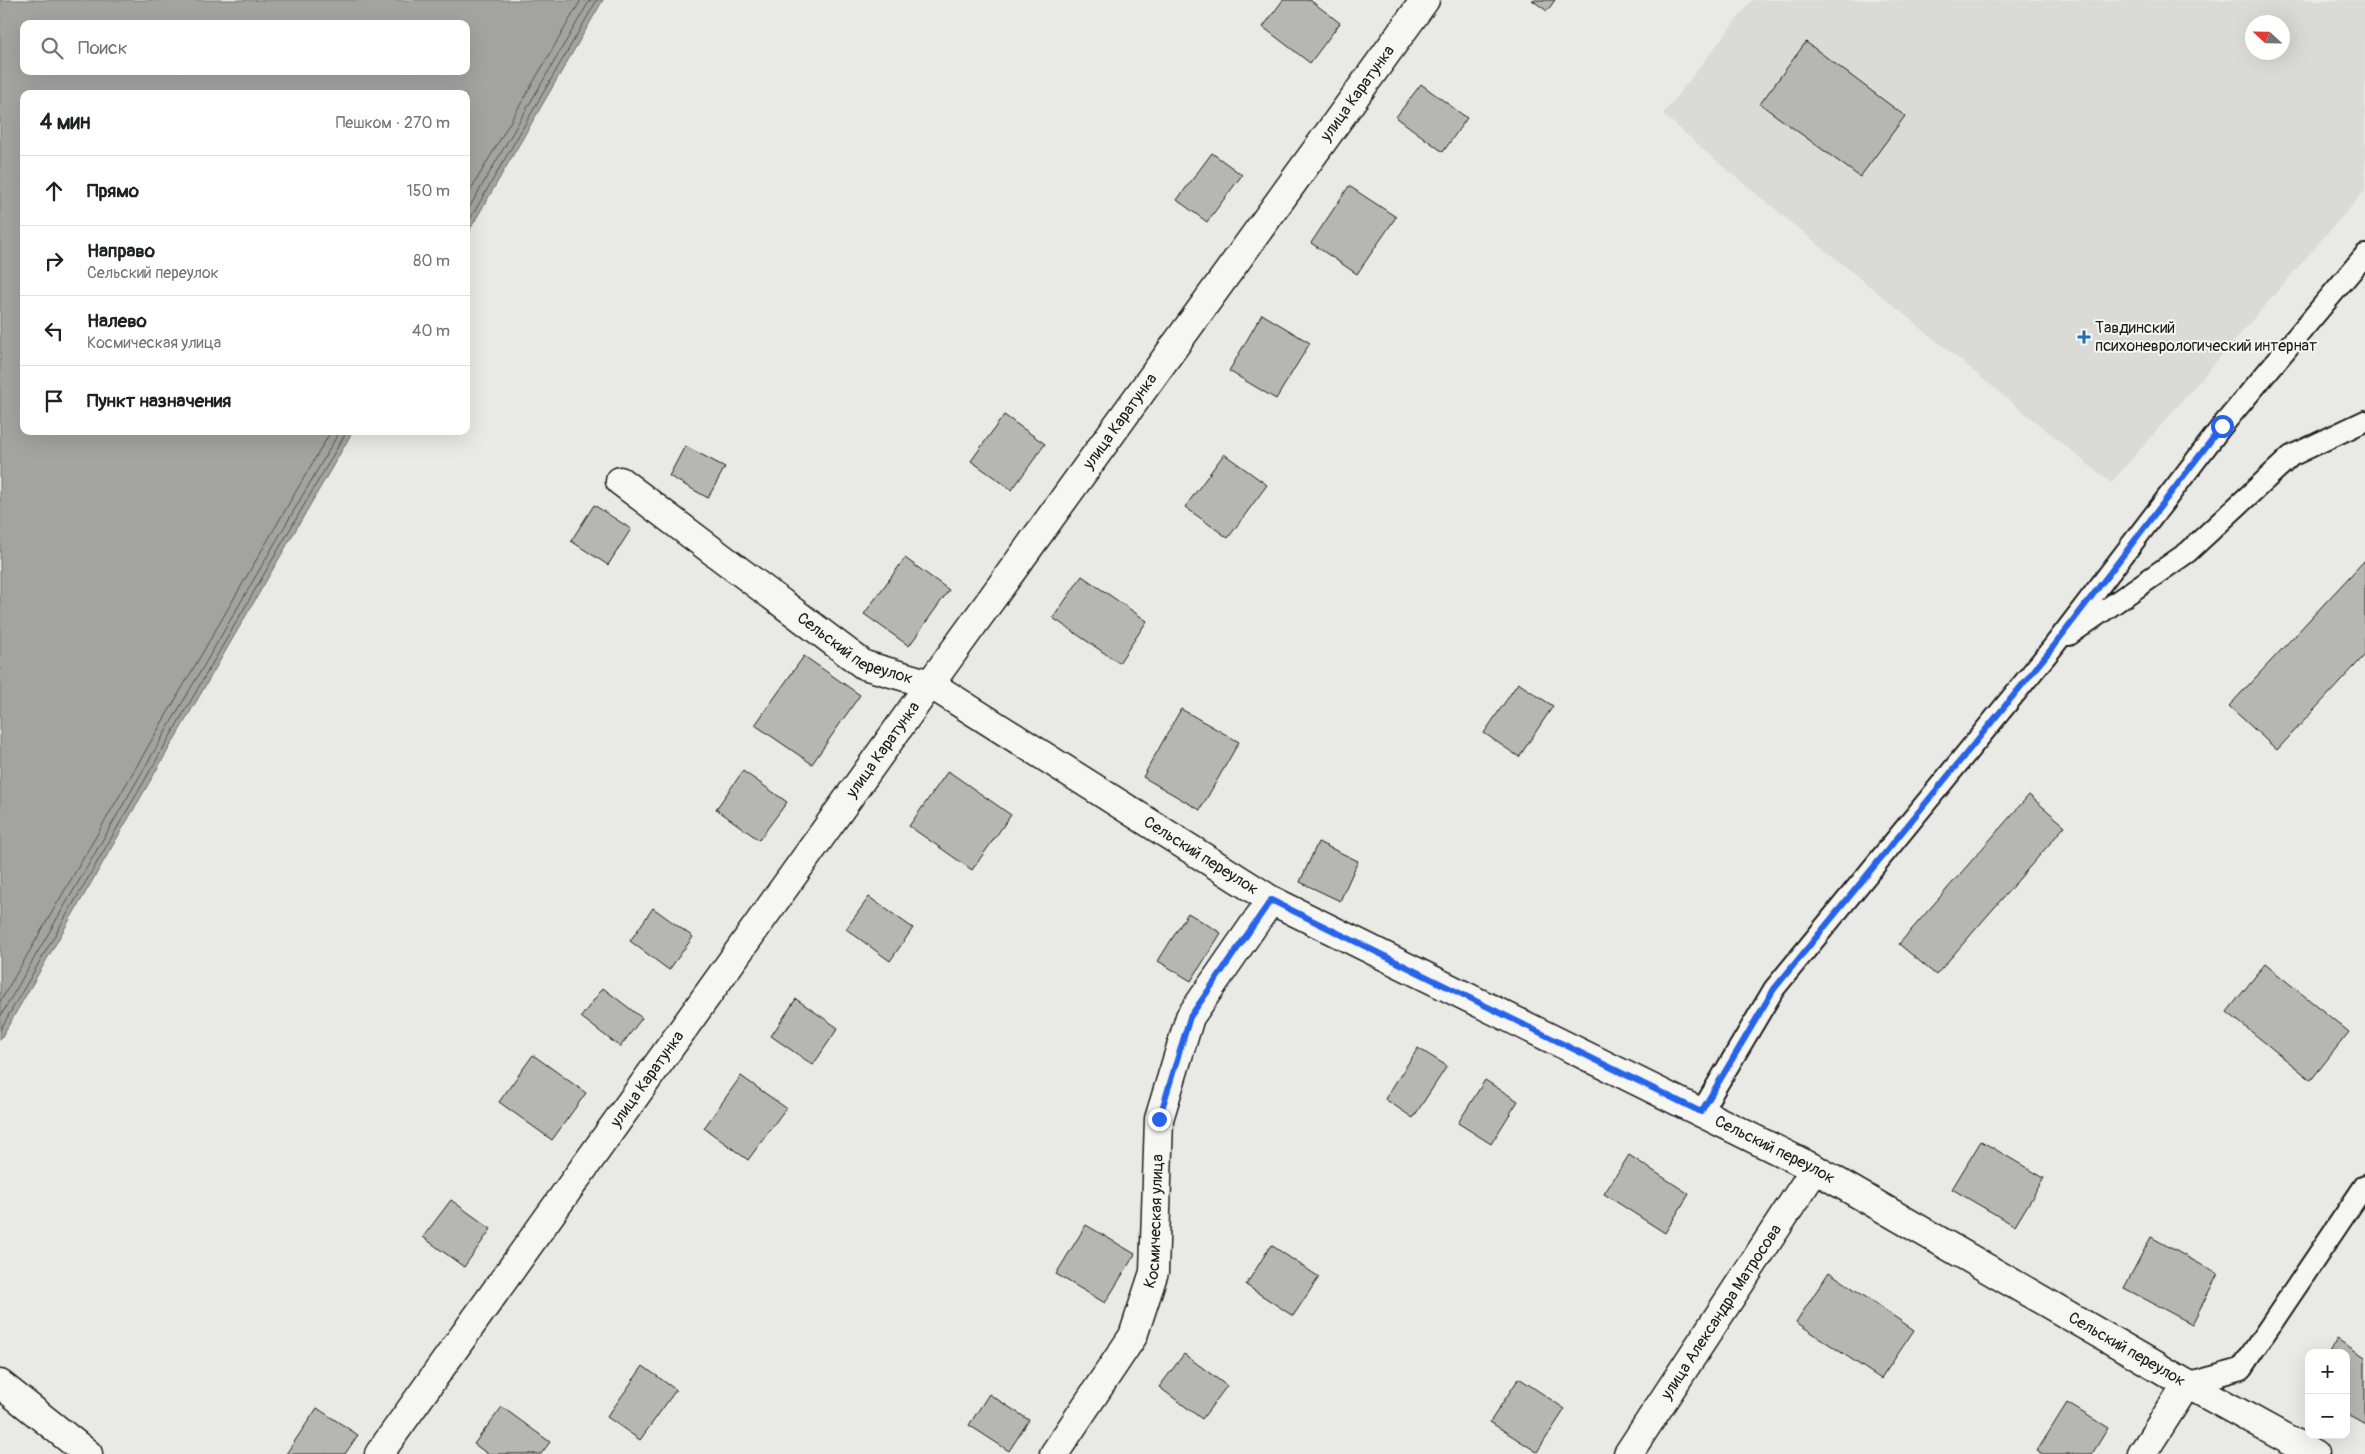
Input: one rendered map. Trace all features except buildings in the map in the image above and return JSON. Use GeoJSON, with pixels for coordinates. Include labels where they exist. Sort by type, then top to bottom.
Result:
{"type":"FeatureCollection","features":[{"type":"Feature","properties":{"kind":"street","name":"улица Каратунка"},"geometry":{"type":"LineString","coordinates":[[379,1454],[930,684],[1425,0]]}},
{"type":"Feature","properties":{"kind":"street","name":"Сельский переулок"},"geometry":{"type":"LineString","coordinates":[[620,481],[864,665],[930,684],[1271,900],[1815,1169],[2187,1384],[2314,1454]]}},
{"type":"Feature","properties":{"kind":"street","name":"Космическая улица"},"geometry":{"type":"LineString","coordinates":[[1054,1454],[1133,1336],[1154,1272],[1159,1119],[1190,1017],[1271,900]]}},
{"type":"Feature","properties":{"kind":"street","name":"улица Александра Матросова"},"geometry":{"type":"LineString","coordinates":[[1628,1454],[1815,1169]]}},
{"type":"Feature","properties":{"kind":"street"},"geometry":{"type":"LineString","coordinates":[[0,1384],[88,1454]]}},
{"type":"Feature","properties":{"kind":"street"},"geometry":{"type":"LineString","coordinates":[[2142,1454],[2187,1384]]}},
{"type":"Feature","properties":{"kind":"lane"},"geometry":{"type":"LineString","coordinates":[[1701,1112],[1774,989],[2053,647],[2222,426],[2365,255]]}},
{"type":"Feature","properties":{"kind":"lane"},"geometry":{"type":"LineString","coordinates":[[2053,647],[2188,552],[2291,456],[2365,420]]}},
{"type":"Feature","properties":{"kind":"lane"},"geometry":{"type":"LineString","coordinates":[[2187,1384],[2241,1369],[2365,1185]]}},
{"type":"Feature","properties":{"kind":"shaded area","name":"Тавдинский психоневрологический интернат"},"geometry":{"type":"Polygon","coordinates":[[[1752,0],[2365,0],[2365,190],[2111,483],[1727,170],[1663,114],[1752,0]]]}},
{"type":"Feature","properties":{"kind":"water"},"geometry":{"type":"Polygon","coordinates":[[[0,0],[603,0],[470,229],[470,90],[20,90],[20,435],[351,435],[0,1040],[0,0]]]}},
{"type":"Feature","properties":{"kind":"place","name":"Тавдинский психоневрологический интернат"},"geometry":{"type":"Point","coordinates":[2084,337]}},
{"type":"Feature","properties":{"kind":"route"},"geometry":{"type":"LineString","coordinates":[[1159,1119],[1190,1017],[1271,900],[1701,1112],[1774,989],[2053,647],[2222,426]]}}]}
